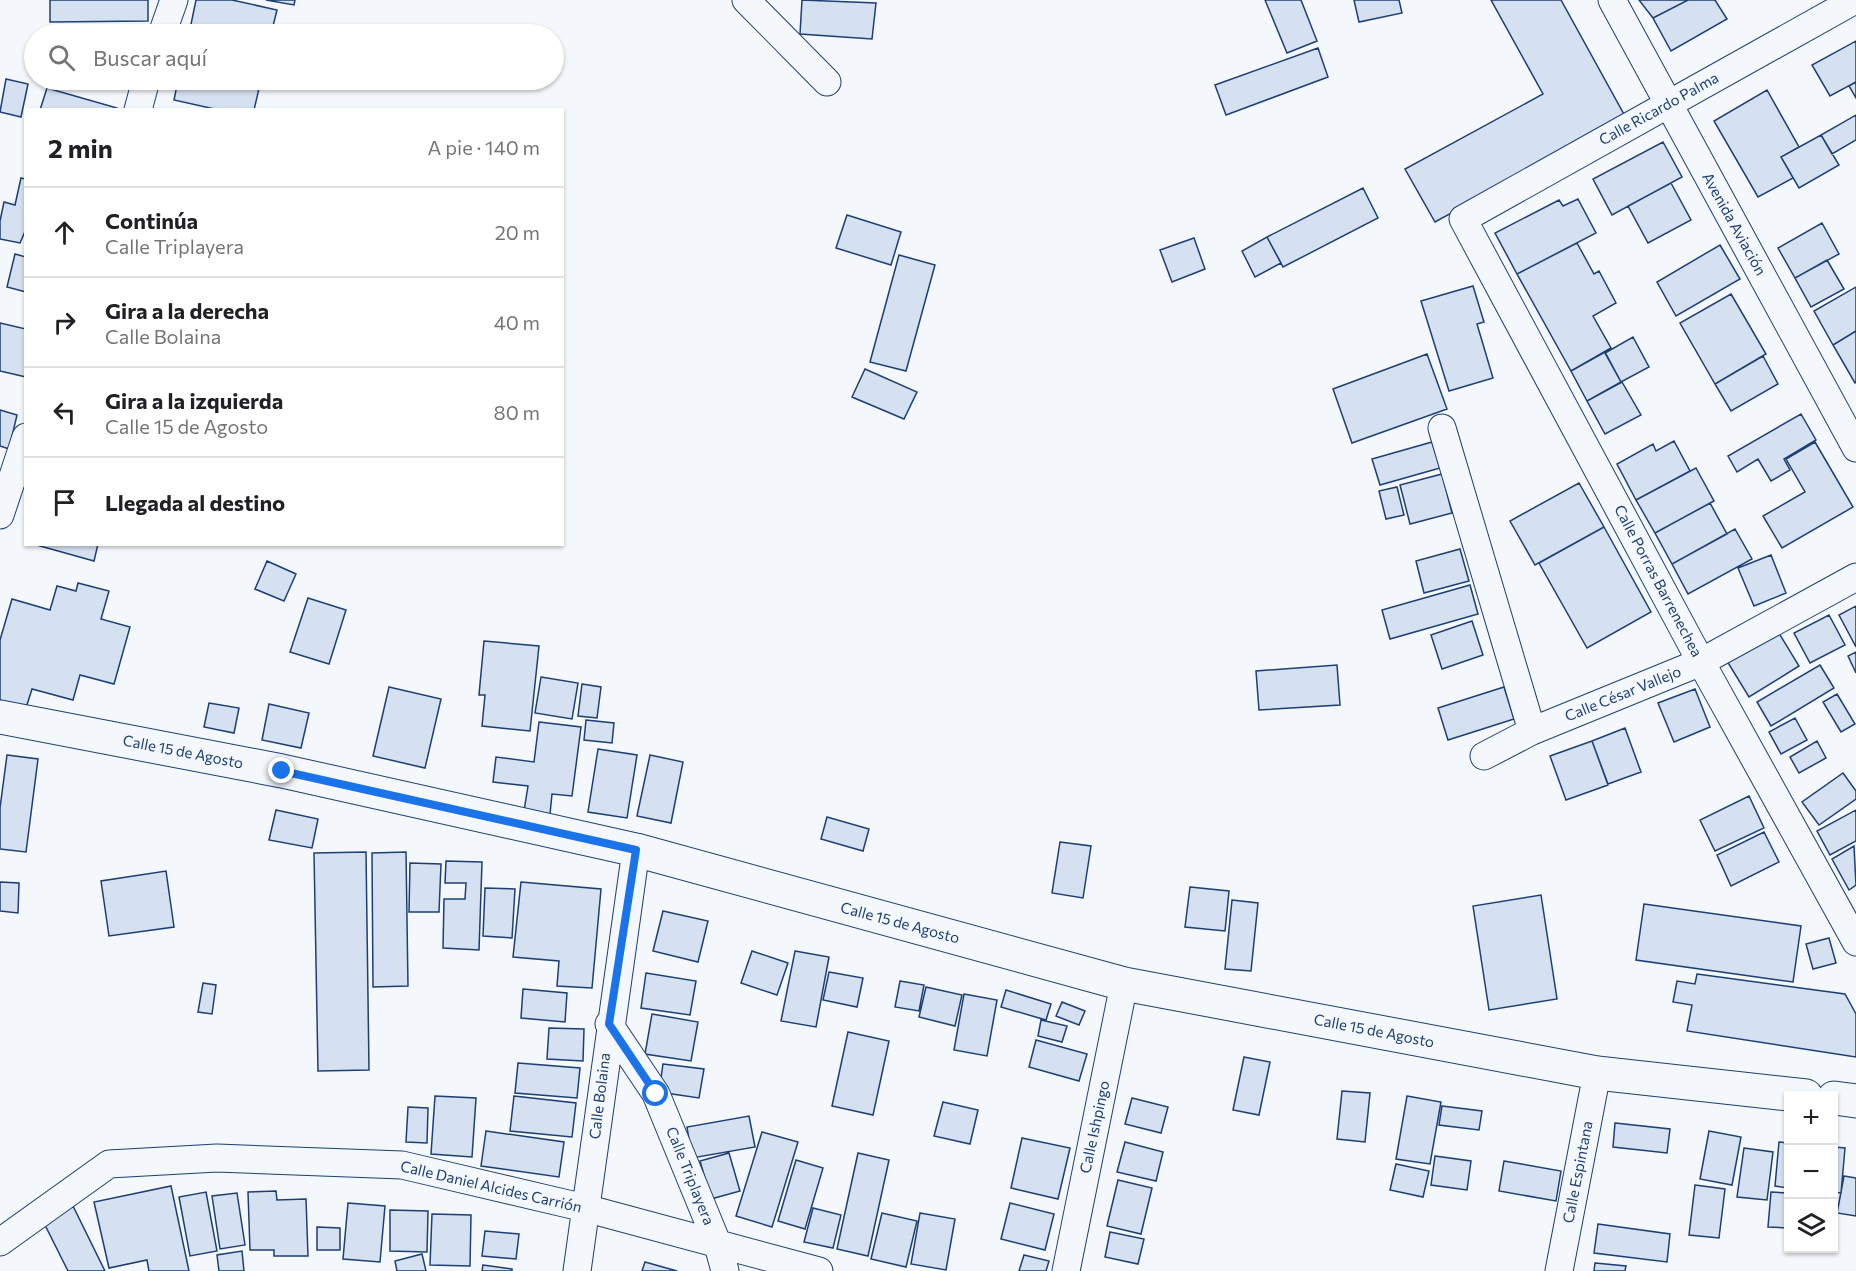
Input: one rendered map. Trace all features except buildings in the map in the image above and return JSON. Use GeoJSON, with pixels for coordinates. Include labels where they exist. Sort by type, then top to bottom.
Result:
{"type":"FeatureCollection","features":[{"type":"Feature","properties":{"kind":"street"},"geometry":{"type":"LineString","coordinates":[[166,24],[174,0]]}},
{"type":"Feature","properties":{"kind":"street"},"geometry":{"type":"LineString","coordinates":[[746,0],[827,82]]}},
{"type":"Feature","properties":{"kind":"street","name":"Avenida Aviación"},"geometry":{"type":"LineString","coordinates":[[1612,0],[1856,448]]}},
{"type":"Feature","properties":{"kind":"street","name":"Calle Ricardo Palma"},"geometry":{"type":"LineString","coordinates":[[1463,219],[1855,0]]}},
{"type":"Feature","properties":{"kind":"street"},"geometry":{"type":"LineString","coordinates":[[139,108],[143,90]]}},
{"type":"Feature","properties":{"kind":"street","name":"Calle Porras Barrenechea"},"geometry":{"type":"LineString","coordinates":[[1463,219],[1701,662],[1856,942]]}},
{"type":"Feature","properties":{"kind":"street"},"geometry":{"type":"LineString","coordinates":[[1442,428],[1532,731]]}},
{"type":"Feature","properties":{"kind":"street"},"geometry":{"type":"LineString","coordinates":[[0,515],[24,443]]}},
{"type":"Feature","properties":{"kind":"street","name":"Calle César Vallejo"},"geometry":{"type":"LineString","coordinates":[[1484,756],[1532,731],[1701,662],[1856,577]]}},
{"type":"Feature","properties":{"kind":"street","name":"Calle 15 de Agosto"},"geometry":{"type":"LineString","coordinates":[[0,717],[282,771],[636,850],[1124,984],[1597,1073],[1784,1093]]}},
{"type":"Feature","properties":{"kind":"street","name":"Calle Bolaina"},"geometry":{"type":"LineString","coordinates":[[577,1271],[609,1024],[636,850]]}},
{"type":"Feature","properties":{"kind":"street","name":"Calle Ishpingo"},"geometry":{"type":"LineString","coordinates":[[1066,1271],[1124,984]]}},
{"type":"Feature","properties":{"kind":"street","name":"Calle Triplayera"},"geometry":{"type":"LineString","coordinates":[[609,1024],[656,1094],[718,1245],[725,1271]]}},
{"type":"Feature","properties":{"kind":"street","name":"Calle Espintana"},"geometry":{"type":"LineString","coordinates":[[1559,1271],[1597,1073]]}},
{"type":"Feature","properties":{"kind":"street"},"geometry":{"type":"LineString","coordinates":[[1838,1099],[1856,1101]]}},
{"type":"Feature","properties":{"kind":"street","name":"Calle Daniel Alcides Carrión"},"geometry":{"type":"LineString","coordinates":[[0,1242],[109,1164],[196,1160],[402,1165],[585,1208],[819,1271]]}},
{"type":"Feature","properties":{"kind":"route"},"geometry":{"type":"LineString","coordinates":[[282,771],[636,850],[609,1024],[656,1094]]}}]}
